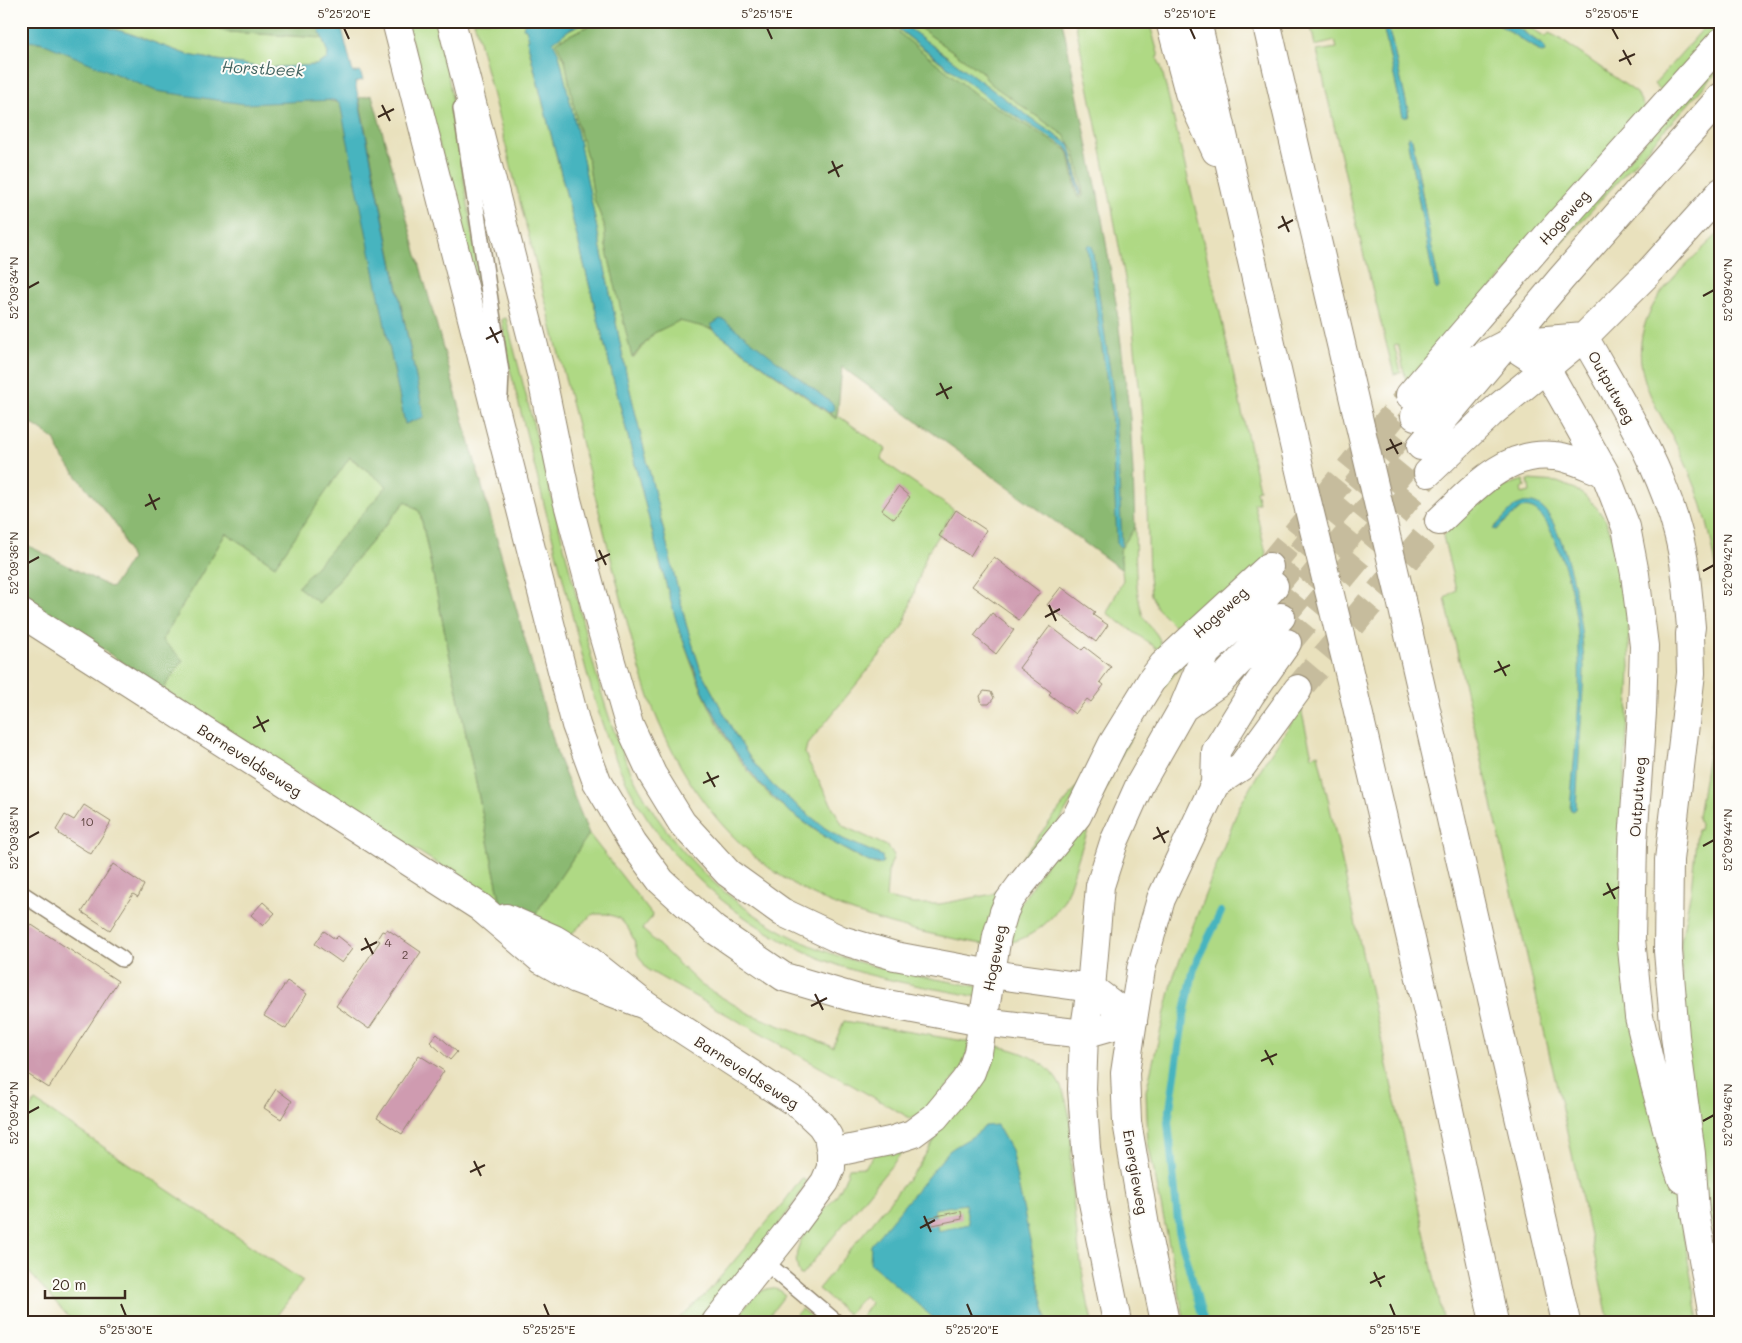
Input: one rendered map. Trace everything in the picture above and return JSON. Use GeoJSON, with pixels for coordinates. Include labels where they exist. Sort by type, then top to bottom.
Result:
{"type":"FeatureCollection","features":[{"type":"Feature","properties":{"kind":"main road"},"geometry":{"type":"LineString","coordinates":[[396,21],[500,421],[576,725],[597,782],[633,843],[661,882],[715,930],[784,977],[855,998],[982,1022],[1084,1034],[1133,1020]]}},
{"type":"Feature","properties":{"kind":"main road"},"geometry":{"type":"LineString","coordinates":[[451,21],[541,374],[567,500],[629,724],[652,774],[682,823],[728,873],[782,912],[841,940],[895,956],[991,974],[1091,988],[1133,1020]]}},
{"type":"Feature","properties":{"kind":"main road"},"geometry":{"type":"LineString","coordinates":[[1170,21],[1189,94],[1239,200]]}},
{"type":"Feature","properties":{"kind":"main road"},"geometry":{"type":"LineString","coordinates":[[1197,21],[1306,497],[1430,1020],[1494,1322]]}},
{"type":"Feature","properties":{"kind":"main road"},"geometry":{"type":"LineString","coordinates":[[1266,21],[1566,1322]]}},
{"type":"Feature","properties":{"kind":"main road","name":"Hogeweg"},"geometry":{"type":"LineString","coordinates":[[1508,343],[1455,370],[1412,406],[1522,264],[1721,42]]}},
{"type":"Feature","properties":{"kind":"main road","name":"Hogeweg"},"geometry":{"type":"LineString","coordinates":[[1422,446],[1561,279],[1721,97]]}},
{"type":"Feature","properties":{"kind":"main road"},"geometry":{"type":"LineString","coordinates":[[1428,473],[1490,414],[1584,337],[1650,272],[1721,192]]}},
{"type":"Feature","properties":{"kind":"main road","name":"Outputweg"},"geometry":{"type":"LineString","coordinates":[[1508,343],[1584,337],[1630,421],[1666,495],[1678,533],[1685,570],[1691,627],[1691,673],[1669,860],[1668,951],[1675,1036],[1692,1154],[1695,1214],[1714,1322]]}},
{"type":"Feature","properties":{"kind":"main road","name":"Outputweg"},"geometry":{"type":"LineString","coordinates":[[1508,343],[1546,368],[1605,473],[1626,527],[1635,574],[1644,646],[1634,842],[1632,939],[1639,1017],[1654,1082],[1675,1158],[1695,1214]]}},
{"type":"Feature","properties":{"kind":"main road"},"geometry":{"type":"LineString","coordinates":[[1439,520],[1481,482],[1508,464],[1524,458],[1540,455],[1555,456],[1605,473]]}},
{"type":"Feature","properties":{"kind":"main road","name":"Hogeweg"},"geometry":{"type":"LineString","coordinates":[[831,1152],[904,1138],[927,1124],[971,1072],[978,1052],[999,928],[1010,901],[1077,816],[1113,743],[1163,665],[1262,575],[1271,576],[1252,611],[1206,653],[1183,708],[1140,784],[1114,842],[1100,886],[1091,988],[1084,1034]]}},
{"type":"Feature","properties":{"kind":"main road","name":"Barneveldseweg"},"geometry":{"type":"LineString","coordinates":[[21,613],[480,907],[554,939],[587,959],[645,1005],[813,1116],[828,1136],[831,1152]]}},
{"type":"Feature","properties":{"kind":"main road","name":"Hogeweg"},"geometry":{"type":"LineString","coordinates":[[1133,1020],[1142,969],[1161,899],[1215,784],[1216,751],[1251,694],[1284,630],[1220,682],[1183,708]]}},
{"type":"Feature","properties":{"kind":"main road"},"geometry":{"type":"LineString","coordinates":[[1215,784],[1242,766],[1298,689]]}},
{"type":"Feature","properties":{"kind":"main road","name":"Energieweg"},"geometry":{"type":"LineString","coordinates":[[1133,1020],[1125,1073],[1127,1122],[1145,1226],[1165,1322]]}},
{"type":"Feature","properties":{"kind":"main road"},"geometry":{"type":"LineString","coordinates":[[1084,1034],[1082,1089],[1086,1148],[1093,1202],[1118,1322]]}},
{"type":"Feature","properties":{"kind":"main road"},"geometry":{"type":"LineString","coordinates":[[715,1320],[804,1212],[825,1182],[831,1168],[831,1152]]}},
{"type":"Feature","properties":{"kind":"lane"},"geometry":{"type":"LineString","coordinates":[[447,21],[501,372],[500,421]]}},
{"type":"Feature","properties":{"kind":"lane"},"geometry":{"type":"LineString","coordinates":[[21,893],[122,959]]}},
{"type":"Feature","properties":{"kind":"lane"},"geometry":{"type":"LineString","coordinates":[[764,1261],[836,1322]]}},
{"type":"Feature","properties":{"kind":"green space"},"geometry":{"type":"Polygon","coordinates":[[[87,21],[188,21],[228,32],[323,38],[328,59],[316,65],[264,68],[188,55],[131,34],[87,21]]]}},
{"type":"Feature","properties":{"kind":"green space"},"geometry":{"type":"Polygon","coordinates":[[[188,21],[316,21],[323,38],[228,32],[188,21]]]}},
{"type":"Feature","properties":{"kind":"green space"},"geometry":{"type":"Polygon","coordinates":[[[406,21],[440,21],[484,311],[406,21]]]}},
{"type":"Feature","properties":{"kind":"green space"},"geometry":{"type":"Polygon","coordinates":[[[474,21],[525,21],[524,28],[529,39],[527,41],[661,566],[687,652],[711,709],[725,737],[741,762],[772,797],[798,818],[836,844],[852,854],[878,865],[882,856],[843,839],[825,828],[773,786],[750,758],[736,736],[701,671],[686,624],[628,382],[579,140],[559,54],[553,42],[580,24],[599,21],[556,43],[565,60],[577,123],[588,160],[594,199],[604,224],[606,246],[633,358],[654,333],[679,320],[712,329],[836,419],[837,415],[886,449],[881,460],[954,510],[927,553],[903,627],[807,745],[805,753],[843,826],[887,846],[894,855],[888,872],[886,898],[914,904],[940,904],[993,894],[1011,875],[1023,856],[1087,774],[988,945],[923,932],[859,914],[826,901],[796,885],[768,867],[742,845],[719,821],[699,795],[680,765],[654,712],[632,641],[474,21]]]}},
{"type":"Feature","properties":{"kind":"green space"},"geometry":{"type":"Polygon","coordinates":[[[599,21],[884,21],[979,97],[1067,150],[1077,196],[1080,198],[1083,196],[1082,183],[1075,153],[1065,136],[995,87],[982,72],[910,21],[1062,21],[1098,195],[1116,303],[1130,418],[1135,527],[1120,550],[1122,570],[842,367],[837,419],[828,412],[831,412],[712,327],[715,331],[679,321],[654,333],[632,358],[606,246],[604,224],[594,199],[588,160],[577,123],[565,60],[556,43],[599,21]]]}},
{"type":"Feature","properties":{"kind":"green space"},"geometry":{"type":"Polygon","coordinates":[[[884,21],[888,21],[944,65],[1065,146],[1070,153],[1079,196],[1082,194],[1072,153],[1064,140],[1043,127],[899,21],[910,21],[982,72],[986,79],[995,87],[1065,136],[1075,153],[1082,183],[1083,196],[1082,198],[1077,196],[1067,150],[979,97],[884,21]]]}},
{"type":"Feature","properties":{"kind":"green space"},"geometry":{"type":"Polygon","coordinates":[[[1075,21],[1149,21],[1217,299],[1259,489],[1256,491],[1259,503],[1254,503],[1267,557],[1187,628],[1174,625],[1157,608],[1151,595],[1146,471],[1131,311],[1075,21]]]}},
{"type":"Feature","properties":{"kind":"green space"},"geometry":{"type":"Polygon","coordinates":[[[1310,21],[1382,21],[1404,117],[1409,116],[1387,21],[1493,21],[1542,53],[1541,44],[1508,21],[1519,21],[1546,37],[1549,33],[1557,37],[1637,93],[1644,107],[1648,110],[1407,385],[1398,344],[1394,345],[1401,372],[1394,374],[1363,252],[1317,51],[1337,48],[1335,41],[1315,46],[1310,21]],[[1407,138],[1436,289],[1431,251],[1412,139],[1407,138]]]}},
{"type":"Feature","properties":{"kind":"green space"},"geometry":{"type":"Polygon","coordinates":[[[1710,21],[1721,21],[1721,29],[1665,92],[1659,90],[1654,84],[1710,21]]]}},
{"type":"Feature","properties":{"kind":"green space"},"geometry":{"type":"Polygon","coordinates":[[[21,41],[40,42],[341,103],[405,424],[424,417],[359,98],[372,95],[558,757],[589,834],[532,919],[501,904],[420,512],[406,501],[319,603],[298,587],[387,486],[350,457],[275,566],[226,533],[162,640],[183,660],[163,689],[21,596],[21,542],[112,588],[131,559],[118,527],[63,459],[54,439],[21,416],[21,41]]]}},
{"type":"Feature","properties":{"kind":"green space"},"geometry":{"type":"Polygon","coordinates":[[[1721,53],[1721,68],[1436,381],[1721,53]]]}},
{"type":"Feature","properties":{"kind":"green space"},"geometry":{"type":"Polygon","coordinates":[[[1721,231],[1721,610],[1713,550],[1702,505],[1685,463],[1650,395],[1645,381],[1640,353],[1646,321],[1659,296],[1678,273],[1721,231]]]}},
{"type":"Feature","properties":{"kind":"green space"},"geometry":{"type":"Polygon","coordinates":[[[506,318],[514,348],[588,642],[611,724],[633,776],[662,825],[699,868],[719,887],[764,921],[789,935],[811,946],[858,962],[980,987],[978,997],[854,971],[781,940],[750,921],[694,875],[669,848],[648,818],[629,787],[613,753],[581,652],[510,369],[502,320],[506,318]]]}},
{"type":"Feature","properties":{"kind":"green space"},"geometry":{"type":"Polygon","coordinates":[[[349,457],[388,486],[298,587],[319,603],[406,501],[420,512],[501,904],[163,689],[162,640],[226,533],[275,566],[349,457]]]}},
{"type":"Feature","properties":{"kind":"green space"},"geometry":{"type":"Polygon","coordinates":[[[1524,480],[1525,487],[1521,488],[1522,494],[1530,492],[1528,480],[1557,482],[1573,488],[1585,496],[1606,521],[1620,562],[1628,619],[1630,666],[1621,826],[1673,1176],[1699,1322],[1609,1322],[1445,598],[1456,590],[1443,536],[1479,502],[1501,489],[1524,480]]]}},
{"type":"Feature","properties":{"kind":"green space"},"geometry":{"type":"Polygon","coordinates":[[[1135,527],[1139,603],[1144,618],[1159,639],[1161,650],[1107,613],[1123,580],[1120,551],[1118,550],[1135,527]]]}},
{"type":"Feature","properties":{"kind":"green space"},"geometry":{"type":"Polygon","coordinates":[[[1192,656],[1156,697],[1127,745],[1102,796],[1060,907],[1040,928],[1024,938],[1005,944],[1008,924],[1158,685],[1192,656]]]}},
{"type":"Feature","properties":{"kind":"green space"},"geometry":{"type":"Polygon","coordinates":[[[1721,657],[1721,1280],[1685,1059],[1681,941],[1691,890],[1697,830],[1699,830],[1700,825],[1698,817],[1721,657]]]}},
{"type":"Feature","properties":{"kind":"green space"},"geometry":{"type":"Polygon","coordinates":[[[1301,709],[1312,756],[1318,754],[1444,1322],[1185,1322],[1148,1142],[1146,1091],[1174,975],[1239,807],[1266,760],[1301,709]]]}},
{"type":"Feature","properties":{"kind":"green space"},"geometry":{"type":"Polygon","coordinates":[[[589,834],[653,916],[642,929],[701,985],[750,1014],[833,1047],[844,1021],[970,1042],[962,1070],[921,1115],[910,1118],[648,970],[638,955],[628,928],[619,918],[607,914],[593,914],[569,936],[532,919],[589,834]]]}},
{"type":"Feature","properties":{"kind":"green space"},"geometry":{"type":"Polygon","coordinates":[[[987,1044],[1017,1051],[1035,1059],[1051,1072],[1063,1092],[1070,1119],[1071,1176],[1077,1239],[1092,1322],[857,1322],[871,1303],[864,1296],[848,1314],[818,1289],[917,1168],[939,1133],[934,1129],[987,1044]]]}},
{"type":"Feature","properties":{"kind":"green space"},"geometry":{"type":"Polygon","coordinates":[[[35,1101],[303,1281],[272,1322],[73,1322],[21,1263],[21,1123],[35,1101]]]}},
{"type":"Feature","properties":{"kind":"green space"},"geometry":{"type":"Polygon","coordinates":[[[905,1147],[802,1275],[800,1275],[797,1252],[800,1242],[813,1222],[836,1196],[849,1168],[865,1167],[875,1153],[905,1147]]]}},
{"type":"Feature","properties":{"kind":"green space"},"geometry":{"type":"Polygon","coordinates":[[[802,1178],[806,1181],[792,1207],[712,1304],[695,1322],[675,1322],[706,1294],[802,1178]]]}},
{"type":"Feature","properties":{"kind":"green space"},"geometry":{"type":"Polygon","coordinates":[[[772,1288],[781,1291],[785,1295],[764,1322],[734,1322],[755,1296],[772,1288]]]}},
{"type":"Feature","properties":{"kind":"green space"},"geometry":{"type":"Polygon","coordinates":[[[801,1309],[818,1322],[791,1322],[801,1309]]]}},
{"type":"Feature","properties":{"kind":"water","name":"Horstbeek"},"geometry":{"type":"Polygon","coordinates":[[[21,21],[87,21],[131,34],[188,55],[264,68],[316,65],[327,59],[328,54],[316,21],[340,21],[353,73],[360,71],[363,80],[355,82],[424,417],[405,424],[340,103],[333,100],[244,104],[156,91],[40,42],[21,41],[21,21]]]}},
{"type":"Feature","properties":{"kind":"water"},"geometry":{"type":"Polygon","coordinates":[[[525,21],[588,21],[570,29],[553,42],[559,54],[579,140],[628,382],[686,624],[701,671],[736,736],[750,758],[773,786],[825,828],[843,839],[882,856],[883,862],[880,864],[869,862],[840,847],[787,810],[760,784],[732,747],[705,696],[678,627],[661,566],[527,40],[529,39],[526,29],[523,28],[525,21]]]}},
{"type":"Feature","properties":{"kind":"water"},"geometry":{"type":"Polygon","coordinates":[[[888,21],[899,21],[1069,144],[1081,195],[1079,195],[1070,153],[1066,147],[999,106],[888,21]]]}},
{"type":"Feature","properties":{"kind":"water"},"geometry":{"type":"Polygon","coordinates":[[[1382,21],[1387,21],[1408,117],[1403,117],[1382,21]]]}},
{"type":"Feature","properties":{"kind":"water"},"geometry":{"type":"Polygon","coordinates":[[[1493,21],[1508,21],[1541,44],[1545,48],[1545,52],[1542,53],[1493,21]]]}},
{"type":"Feature","properties":{"kind":"water"},"geometry":{"type":"Polygon","coordinates":[[[1409,136],[1412,139],[1439,286],[1437,290],[1407,138],[1409,136]]]}},
{"type":"Feature","properties":{"kind":"water"},"geometry":{"type":"Polygon","coordinates":[[[1089,244],[1092,246],[1113,391],[1118,455],[1122,545],[1120,547],[1117,544],[1111,410],[1087,246],[1089,244]]]}},
{"type":"Feature","properties":{"kind":"water"},"geometry":{"type":"Polygon","coordinates":[[[720,319],[724,320],[833,404],[834,410],[828,412],[715,331],[711,325],[720,319]]]}},
{"type":"Feature","properties":{"kind":"water"},"geometry":{"type":"Polygon","coordinates":[[[1523,503],[1533,503],[1541,507],[1551,519],[1560,537],[1567,560],[1578,610],[1582,635],[1584,672],[1576,809],[1573,811],[1570,809],[1579,691],[1578,632],[1574,603],[1566,570],[1554,538],[1546,522],[1538,512],[1533,509],[1521,508],[1496,530],[1493,529],[1515,506],[1523,503]]]}},
{"type":"Feature","properties":{"kind":"water"},"geometry":{"type":"Polygon","coordinates":[[[997,1125],[1011,1150],[1047,1322],[938,1322],[870,1263],[871,1245],[949,1151],[985,1126],[997,1125]],[[965,1204],[934,1209],[938,1231],[969,1224],[965,1204]]]}},
{"type":"Feature","properties":{"kind":"building"},"geometry":{"type":"Polygon","coordinates":[[[898,487],[910,497],[894,519],[882,510],[898,487]]]}},
{"type":"Feature","properties":{"kind":"building"},"geometry":{"type":"Polygon","coordinates":[[[956,510],[986,530],[970,556],[939,536],[956,510]]]}},
{"type":"Feature","properties":{"kind":"building"},"geometry":{"type":"Polygon","coordinates":[[[994,557],[1040,592],[1019,620],[972,586],[994,557]]]}},
{"type":"Feature","properties":{"kind":"building"},"geometry":{"type":"Polygon","coordinates":[[[1061,587],[1095,612],[1093,615],[1108,625],[1096,642],[1047,605],[1061,587]]]}},
{"type":"Feature","properties":{"kind":"building"},"geometry":{"type":"Polygon","coordinates":[[[992,613],[1014,630],[996,654],[974,636],[992,613]]]}},
{"type":"Feature","properties":{"kind":"building"},"geometry":{"type":"Polygon","coordinates":[[[1050,626],[1082,650],[1085,647],[1111,667],[1100,682],[1104,685],[1091,702],[1087,699],[1075,714],[1049,694],[1051,692],[1019,668],[1050,626]]]}},
{"type":"Feature","properties":{"kind":"building"},"geometry":{"type":"Polygon","coordinates":[[[984,691],[991,692],[994,698],[989,704],[982,704],[980,696],[984,691]]]}},
{"type":"Feature","properties":{"kind":"building"},"geometry":{"type":"Polygon","coordinates":[[[84,805],[111,822],[91,854],[59,834],[56,830],[65,815],[74,820],[84,805]]]}},
{"type":"Feature","properties":{"kind":"building"},"geometry":{"type":"Polygon","coordinates":[[[113,864],[144,885],[138,897],[133,894],[110,930],[82,912],[113,864]]]}},
{"type":"Feature","properties":{"kind":"building"},"geometry":{"type":"Polygon","coordinates":[[[263,902],[275,913],[263,926],[251,915],[263,902]]]}},
{"type":"Feature","properties":{"kind":"building"},"geometry":{"type":"Polygon","coordinates":[[[21,918],[118,981],[49,1088],[21,1070],[21,918]]]}},
{"type":"Feature","properties":{"kind":"building"},"geometry":{"type":"Polygon","coordinates":[[[387,929],[421,952],[369,1029],[336,1006],[380,941],[377,939],[382,931],[385,932],[387,929]]]}},
{"type":"Feature","properties":{"kind":"building"},"geometry":{"type":"Polygon","coordinates":[[[324,931],[335,939],[338,936],[353,948],[342,963],[315,944],[324,931]]]}},
{"type":"Feature","properties":{"kind":"building"},"geometry":{"type":"Polygon","coordinates":[[[287,981],[307,994],[286,1029],[264,1016],[287,981]]]}},
{"type":"Feature","properties":{"kind":"building"},"geometry":{"type":"Polygon","coordinates":[[[437,1034],[457,1052],[450,1060],[430,1042],[437,1034]]]}},
{"type":"Feature","properties":{"kind":"building"},"geometry":{"type":"Polygon","coordinates":[[[419,1055],[444,1071],[402,1134],[377,1118],[419,1055]]]}},
{"type":"Feature","properties":{"kind":"building"},"geometry":{"type":"Polygon","coordinates":[[[276,1089],[292,1101],[281,1119],[264,1108],[276,1089]]]}},
{"type":"Feature","properties":{"kind":"building"},"geometry":{"type":"Polygon","coordinates":[[[961,1211],[962,1219],[928,1226],[927,1218],[961,1211]]]}},
{"type":"Feature","properties":{"kind":"waterway"},"geometry":{"type":"LineString","coordinates":[[1204,1322],[1179,1231],[1168,1122],[1183,1020],[1194,968],[1221,912]]}},
{"type":"Feature","properties":{"kind":"tunnel"},"geometry":{"type":"LineString","coordinates":[[1269,567],[1410,395]]}},
{"type":"Feature","properties":{"kind":"tunnel"},"geometry":{"type":"LineString","coordinates":[[1274,586],[1415,416]]}},
{"type":"Feature","properties":{"kind":"tunnel"},"geometry":{"type":"LineString","coordinates":[[1281,617],[1421,446]]}},
{"type":"Feature","properties":{"kind":"tunnel"},"geometry":{"type":"LineString","coordinates":[[1287,643],[1428,473]]}},
{"type":"Feature","properties":{"kind":"tunnel"},"geometry":{"type":"LineString","coordinates":[[1298,689],[1439,521]]}}]}
